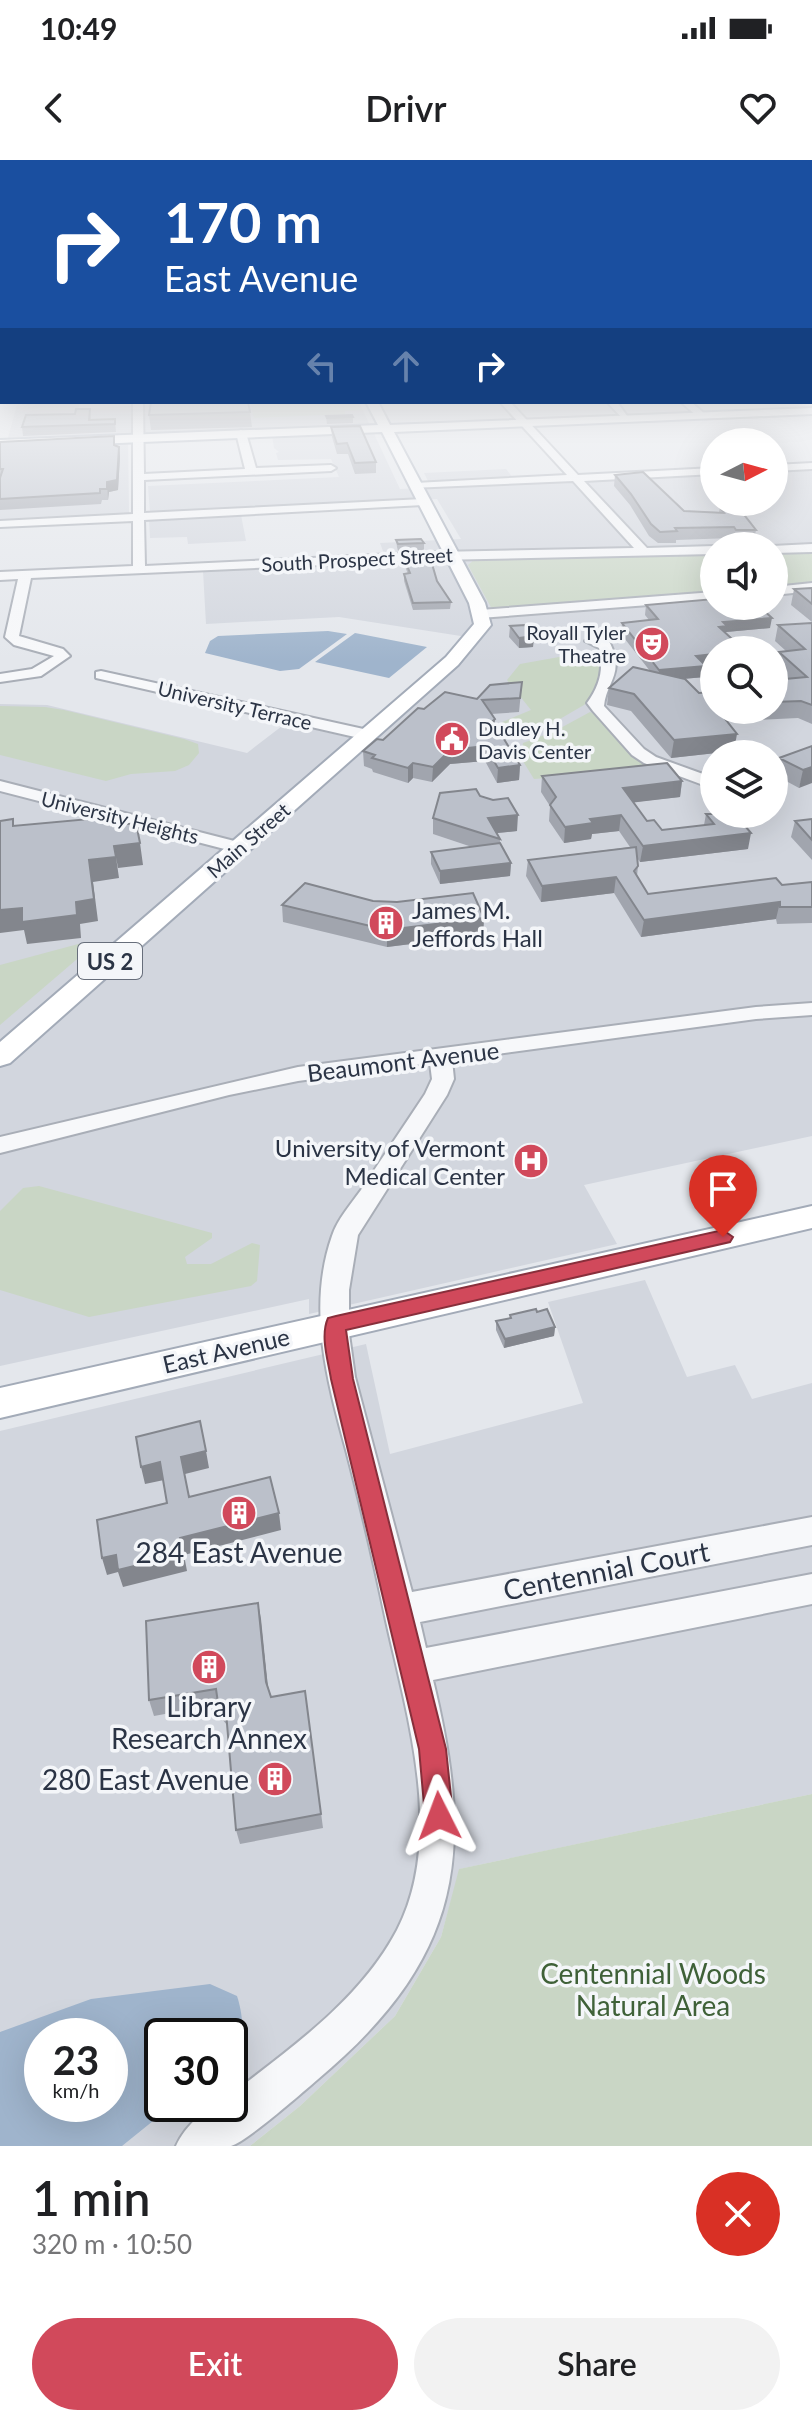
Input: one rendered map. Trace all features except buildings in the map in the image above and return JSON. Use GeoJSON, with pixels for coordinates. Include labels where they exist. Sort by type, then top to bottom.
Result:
{"type":"FeatureCollection","features":[{"type":"Feature","properties":{"kind":"main road"},"geometry":{"type":"LineString","coordinates":[[410,477],[480,614]]}},
{"type":"Feature","properties":{"kind":"main road","name":"Main Street"},"geometry":{"type":"LineString","coordinates":[[0,1057],[233,846],[460,653],[483,625],[480,614]]}},
{"type":"Feature","properties":{"kind":"main road","name":"Main Street"},"geometry":{"type":"LineString","coordinates":[[0,1038],[233,846]]}},
{"type":"Feature","properties":{"kind":"main road","name":"East Avenue"},"geometry":{"type":"LineString","coordinates":[[0,1403],[812,1217]]}},
{"type":"Feature","properties":{"kind":"main road","name":"East Avenue"},"geometry":{"type":"LineString","coordinates":[[0,1390],[63,1388]]}},
{"type":"Feature","properties":{"kind":"street"},"geometry":{"type":"LineString","coordinates":[[139,570],[138,477],[144,477]]}},
{"type":"Feature","properties":{"kind":"street"},"geometry":{"type":"LineString","coordinates":[[574,477],[643,551]]}},
{"type":"Feature","properties":{"kind":"street"},"geometry":{"type":"LineString","coordinates":[[415,486],[616,477]]}},
{"type":"Feature","properties":{"kind":"street"},"geometry":{"type":"LineString","coordinates":[[0,524],[423,502]]}},
{"type":"Feature","properties":{"kind":"street"},"geometry":{"type":"LineString","coordinates":[[788,549],[812,548]]}},
{"type":"Feature","properties":{"kind":"street","name":"South Prospect Street"},"geometry":{"type":"LineString","coordinates":[[0,576],[451,555],[700,550]]}},
{"type":"Feature","properties":{"kind":"street"},"geometry":{"type":"LineString","coordinates":[[0,678],[36,673],[63,656],[60,652],[19,642],[12,637],[25,575]]}},
{"type":"Feature","properties":{"kind":"street"},"geometry":{"type":"LineString","coordinates":[[788,590],[812,587]]}},
{"type":"Feature","properties":{"kind":"street"},"geometry":{"type":"LineString","coordinates":[[480,614],[700,597]]}},
{"type":"Feature","properties":{"kind":"street"},"geometry":{"type":"LineString","coordinates":[[592,641],[605,646],[610,664],[606,688],[595,703],[598,708],[638,752],[650,760],[700,779]]}},
{"type":"Feature","properties":{"kind":"street","name":"University Terrace"},"geometry":{"type":"LineString","coordinates":[[101,675],[362,734]]}},
{"type":"Feature","properties":{"kind":"street","name":"University Heights"},"geometry":{"type":"LineString","coordinates":[[0,786],[233,846]]}},
{"type":"Feature","properties":{"kind":"street","name":"Beaumont Avenue"},"geometry":{"type":"LineString","coordinates":[[0,1145],[270,1080],[756,1013],[812,1009]]}},
{"type":"Feature","properties":{"kind":"street"},"geometry":{"type":"LineString","coordinates":[[198,2146],[327,2043],[386,1983],[418,1925],[435,1869],[439,1816],[435,1764],[342,1379],[336,1348],[336,1324],[340,1259],[345,1234],[436,1095],[443,1079],[441,1057]]}},
{"type":"Feature","properties":{"kind":"street","name":"Centennial Court"},"geometry":{"type":"LineString","coordinates":[[400,1610],[812,1531]]}},
{"type":"Feature","properties":{"kind":"street"},"geometry":{"type":"LineString","coordinates":[[413,1667],[812,1589]]}},
{"type":"Feature","properties":{"kind":"shaded area"},"geometry":{"type":"Polygon","coordinates":[[[0,477],[129,477],[129,513],[0,520],[0,477]]]}},
{"type":"Feature","properties":{"kind":"shaded area"},"geometry":{"type":"Polygon","coordinates":[[[394,477],[400,489],[700,477],[700,516],[788,516],[788,477],[812,477],[812,1136],[584,1185],[617,1244],[309,1314],[309,1299],[0,1366],[0,704],[47,705],[247,753],[286,723],[369,742],[461,661],[480,639],[339,617],[206,624],[203,571],[387,562],[380,543],[461,539],[437,499],[150,512],[148,486],[394,477]]]}},
{"type":"Feature","properties":{"kind":"shaded area"},"geometry":{"type":"Polygon","coordinates":[[[426,477],[514,479],[429,483],[426,477]]]}},
{"type":"Feature","properties":{"kind":"shaded area"},"geometry":{"type":"Polygon","coordinates":[[[241,515],[246,541],[188,544],[187,537],[150,538],[149,520],[241,515]]]}},
{"type":"Feature","properties":{"kind":"shaded area"},"geometry":{"type":"Polygon","coordinates":[[[645,1280],[687,1377],[735,1365],[752,1399],[812,1383],[812,1794],[460,1869],[441,1937],[395,2016],[300,2106],[250,2146],[0,2146],[0,1431],[366,1344],[390,1454],[583,1403],[548,1302],[645,1280]]]}},
{"type":"Feature","properties":{"kind":"green space"},"geometry":{"type":"Polygon","coordinates":[[[812,550],[812,585],[788,588],[788,551],[812,550]]]}},
{"type":"Feature","properties":{"kind":"green space"},"geometry":{"type":"Polygon","coordinates":[[[700,552],[700,595],[493,611],[468,565],[475,559],[700,552]]]}},
{"type":"Feature","properties":{"kind":"green space"},"geometry":{"type":"Polygon","coordinates":[[[587,652],[592,657],[598,655],[605,664],[594,695],[584,705],[541,730],[511,736],[502,722],[531,710],[507,680],[520,664],[587,652]]]}},
{"type":"Feature","properties":{"kind":"green space"},"geometry":{"type":"Polygon","coordinates":[[[0,706],[64,710],[184,739],[198,744],[199,753],[189,765],[175,771],[131,774],[106,781],[0,755],[0,706]]]}},
{"type":"Feature","properties":{"kind":"green space"},"geometry":{"type":"Polygon","coordinates":[[[590,712],[657,769],[534,779],[516,750],[522,748],[523,743],[555,731],[590,712]]]}},
{"type":"Feature","properties":{"kind":"green space"},"geometry":{"type":"Polygon","coordinates":[[[82,943],[91,945],[90,948],[0,1025],[0,965],[82,943]]]}},
{"type":"Feature","properties":{"kind":"green space"},"geometry":{"type":"Polygon","coordinates":[[[39,1186],[212,1233],[212,1238],[185,1257],[187,1264],[211,1264],[252,1243],[260,1245],[257,1281],[251,1286],[89,1317],[0,1290],[0,1211],[23,1188],[39,1186]]]}},
{"type":"Feature","properties":{"kind":"green space","name":"Centennial Woods Natural Area"},"geometry":{"type":"Polygon","coordinates":[[[812,1794],[812,2146],[250,2146],[300,2106],[395,2016],[441,1937],[459,1869],[812,1794]]]}},
{"type":"Feature","properties":{"kind":"water"},"geometry":{"type":"Polygon","coordinates":[[[328,631],[347,634],[299,669],[280,671],[205,653],[210,641],[218,636],[328,631]]]}},
{"type":"Feature","properties":{"kind":"water"},"geometry":{"type":"Polygon","coordinates":[[[355,633],[427,647],[389,678],[315,662],[355,633]]]}},
{"type":"Feature","properties":{"kind":"water"},"geometry":{"type":"Polygon","coordinates":[[[210,1984],[237,1996],[242,2018],[144,2018],[144,2122],[152,2122],[122,2146],[0,2146],[0,2032],[24,2023],[24,2122],[128,2122],[128,2018],[39,2018],[91,1999],[210,1984]]]}},
{"type":"Feature","properties":{"kind":"place","name":"Royall Tyler Theatre"},"geometry":{"type":"Point","coordinates":[652,644]}},
{"type":"Feature","properties":{"kind":"place","name":"Dudley H. Davis Center"},"geometry":{"type":"Point","coordinates":[452,739]}},
{"type":"Feature","properties":{"kind":"place","name":"James M. Jeffords Hall"},"geometry":{"type":"Point","coordinates":[386,923]}},
{"type":"Feature","properties":{"kind":"place","name":"University of Vermont Medical Center"},"geometry":{"type":"Point","coordinates":[531,1161]}},
{"type":"Feature","properties":{"kind":"place","name":"284 East Avenue"},"geometry":{"type":"Point","coordinates":[239,1513]}},
{"type":"Feature","properties":{"kind":"place","name":"Library Research Annex"},"geometry":{"type":"Point","coordinates":[209,1667]}},
{"type":"Feature","properties":{"kind":"place","name":"280 East Avenue"},"geometry":{"type":"Point","coordinates":[275,1779]}},
{"type":"Feature","properties":{"kind":"route"},"geometry":{"type":"LineString","coordinates":[[439,1816],[432,1749],[387,1553],[342,1379],[336,1348],[336,1324],[723,1237]]}}]}
